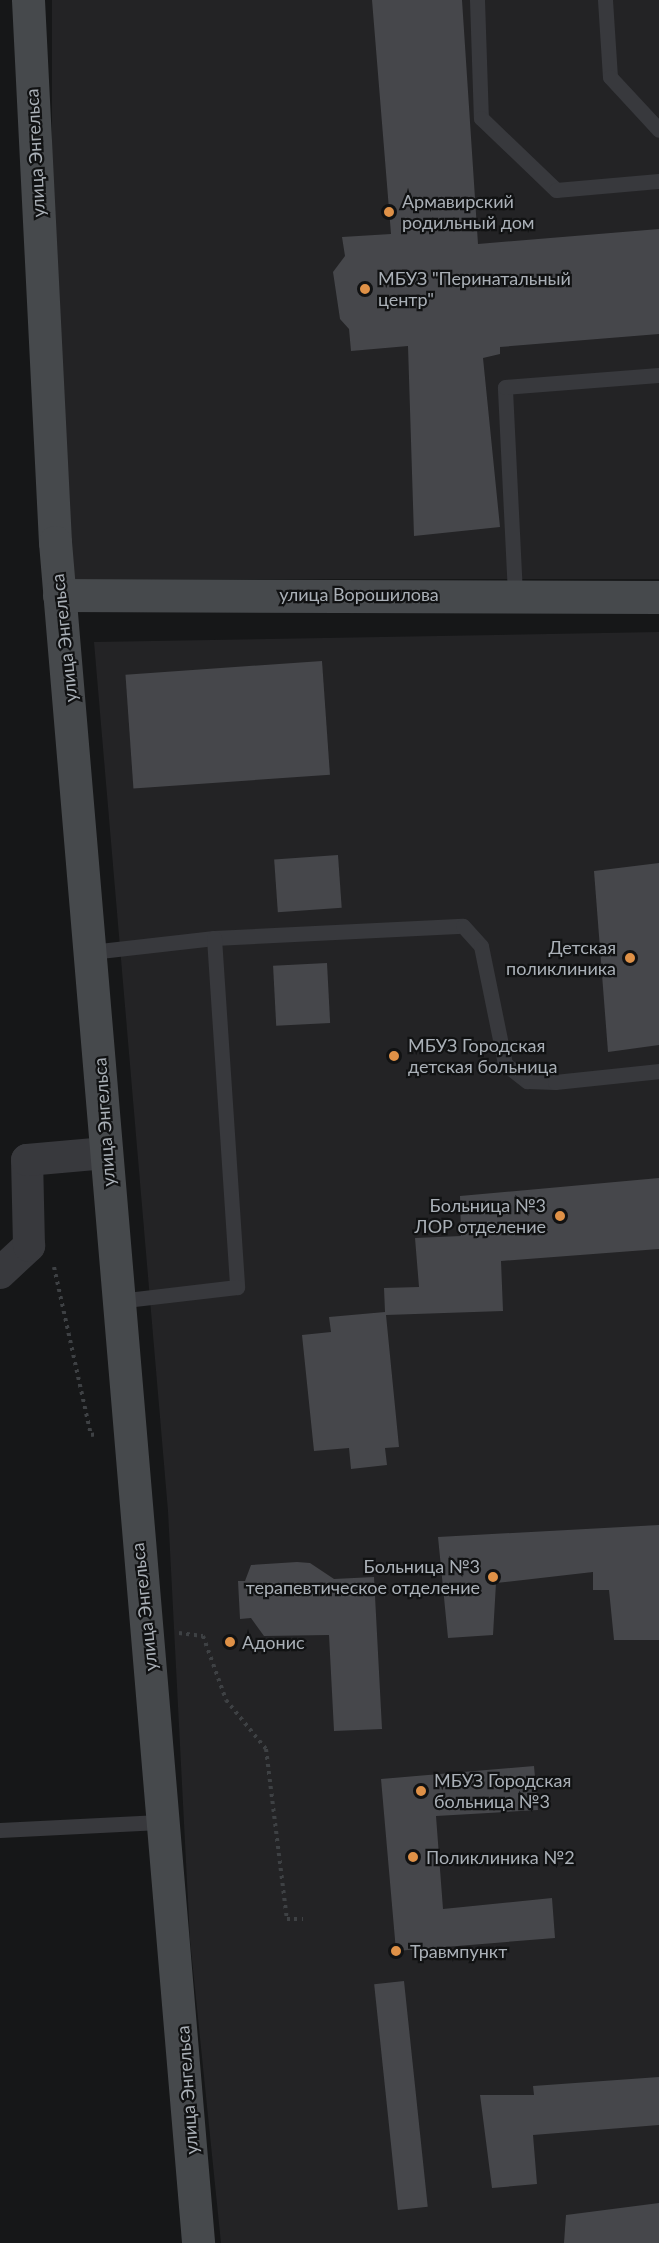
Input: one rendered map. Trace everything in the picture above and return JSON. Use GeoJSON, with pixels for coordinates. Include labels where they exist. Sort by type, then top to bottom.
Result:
{"type":"FeatureCollection","features":[{"type":"Feature","properties":{"kind":"main road","name":"улица Энгельса"},"geometry":{"type":"LineString","coordinates":[[28,0],[59,595],[91,952],[117,1301],[159,1761],[160,1822],[181,1998],[198,2243]]}},
{"type":"Feature","properties":{"kind":"main road","name":"улица Ворошилова"},"geometry":{"type":"LineString","coordinates":[[59,595],[515,594],[659,597]]}},
{"type":"Feature","properties":{"kind":"street"},"geometry":{"type":"LineString","coordinates":[[0,1273],[28,1245],[27,1160],[106,1154]]}},
{"type":"Feature","properties":{"kind":"lane"},"geometry":{"type":"LineString","coordinates":[[477,0],[481,118],[556,190],[659,182]]}},
{"type":"Feature","properties":{"kind":"lane"},"geometry":{"type":"LineString","coordinates":[[605,0],[610,77],[659,130]]}},
{"type":"Feature","properties":{"kind":"lane"},"geometry":{"type":"LineString","coordinates":[[515,594],[505,387],[659,375]]}},
{"type":"Feature","properties":{"kind":"lane"},"geometry":{"type":"LineString","coordinates":[[91,952],[214,938],[463,926],[482,946],[505,1064],[527,1081],[555,1082],[659,1071]]}},
{"type":"Feature","properties":{"kind":"lane"},"geometry":{"type":"LineString","coordinates":[[117,1301],[237,1287],[214,938]]}},
{"type":"Feature","properties":{"kind":"lane"},"geometry":{"type":"LineString","coordinates":[[0,1830],[160,1822]]}},
{"type":"Feature","properties":{"kind":"shaded area","name":"МБУЗ \"Перинатальный центр\""},"geometry":{"type":"Polygon","coordinates":[[[52,0],[659,0],[659,579],[52,579],[52,0]]]}},
{"type":"Feature","properties":{"kind":"shaded area"},"geometry":{"type":"Polygon","coordinates":[[[659,632],[659,2243],[221,2243],[190,1940],[168,1511],[94,642],[659,632]]]}},
{"type":"Feature","properties":{"kind":"building"},"geometry":{"type":"Polygon","coordinates":[[[372,0],[462,0],[478,244],[659,229],[659,334],[500,347],[500,354],[483,358],[500,527],[414,536],[408,346],[351,351],[349,329],[340,319],[333,272],[345,256],[342,237],[391,234],[372,0]]]}},
{"type":"Feature","properties":{"kind":"building"},"geometry":{"type":"Polygon","coordinates":[[[322,661],[330,775],[133,788],[125,675],[322,661]]]}},
{"type":"Feature","properties":{"kind":"building"},"geometry":{"type":"Polygon","coordinates":[[[338,855],[342,908],[278,912],[274,859],[338,855]]]}},
{"type":"Feature","properties":{"kind":"building","name":"Детская поликлиника"},"geometry":{"type":"Polygon","coordinates":[[[659,863],[659,1045],[608,1052],[594,871],[659,863]]]}},
{"type":"Feature","properties":{"kind":"building"},"geometry":{"type":"Polygon","coordinates":[[[327,963],[330,1023],[276,1026],[273,966],[327,963]]]}},
{"type":"Feature","properties":{"kind":"building"},"geometry":{"type":"Polygon","coordinates":[[[659,1178],[659,1249],[501,1261],[503,1311],[386,1315],[399,1447],[385,1448],[387,1465],[351,1469],[349,1448],[314,1451],[302,1335],[331,1332],[329,1317],[385,1312],[384,1288],[419,1287],[415,1238],[461,1236],[460,1196],[659,1178]]]}},
{"type":"Feature","properties":{"kind":"building","name":"Больница №3 терапевтическое отделение"},"geometry":{"type":"Polygon","coordinates":[[[659,1525],[659,1640],[614,1640],[609,1590],[593,1590],[593,1572],[496,1583],[493,1635],[448,1638],[438,1537],[659,1525]]]}},
{"type":"Feature","properties":{"kind":"building"},"geometry":{"type":"Polygon","coordinates":[[[310,1563],[334,1579],[374,1577],[382,1729],[334,1731],[329,1635],[264,1636],[251,1618],[240,1619],[238,1581],[245,1581],[251,1565],[310,1563]]]}},
{"type":"Feature","properties":{"kind":"building","name":"Поликлиника №2"},"geometry":{"type":"Polygon","coordinates":[[[534,1766],[538,1810],[436,1816],[443,1909],[552,1898],[555,1938],[396,1951],[381,1779],[534,1766]]]}},
{"type":"Feature","properties":{"kind":"building"},"geometry":{"type":"Polygon","coordinates":[[[404,1981],[428,2207],[398,2210],[374,1984],[404,1981]]]}},
{"type":"Feature","properties":{"kind":"building"},"geometry":{"type":"Polygon","coordinates":[[[659,2077],[659,2125],[533,2135],[537,2184],[492,2188],[480,2095],[534,2095],[533,2086],[659,2077]]]}},
{"type":"Feature","properties":{"kind":"building"},"geometry":{"type":"Polygon","coordinates":[[[659,2203],[659,2243],[564,2243],[566,2215],[659,2203]]]}},
{"type":"Feature","properties":{"kind":"place","name":"Армавирский родильный дом"},"geometry":{"type":"Point","coordinates":[389,212]}},
{"type":"Feature","properties":{"kind":"place","name":"МБУЗ \"Перинатальный центр\""},"geometry":{"type":"Point","coordinates":[365,289]}},
{"type":"Feature","properties":{"kind":"place","name":"Детская поликлиника"},"geometry":{"type":"Point","coordinates":[630,958]}},
{"type":"Feature","properties":{"kind":"place","name":"МБУЗ Городская детская больница"},"geometry":{"type":"Point","coordinates":[394,1056]}},
{"type":"Feature","properties":{"kind":"place","name":"Больница №3 ЛОР отделение"},"geometry":{"type":"Point","coordinates":[560,1216]}},
{"type":"Feature","properties":{"kind":"place","name":"Больница №3 терапевтическое отделение"},"geometry":{"type":"Point","coordinates":[493,1577]}},
{"type":"Feature","properties":{"kind":"place","name":"Адонис"},"geometry":{"type":"Point","coordinates":[230,1642]}},
{"type":"Feature","properties":{"kind":"place","name":"МБУЗ Городская больница №3"},"geometry":{"type":"Point","coordinates":[421,1791]}},
{"type":"Feature","properties":{"kind":"place","name":"Поликлиника №2"},"geometry":{"type":"Point","coordinates":[413,1857]}},
{"type":"Feature","properties":{"kind":"place","name":"Травмпункт"},"geometry":{"type":"Point","coordinates":[396,1951]}}]}
